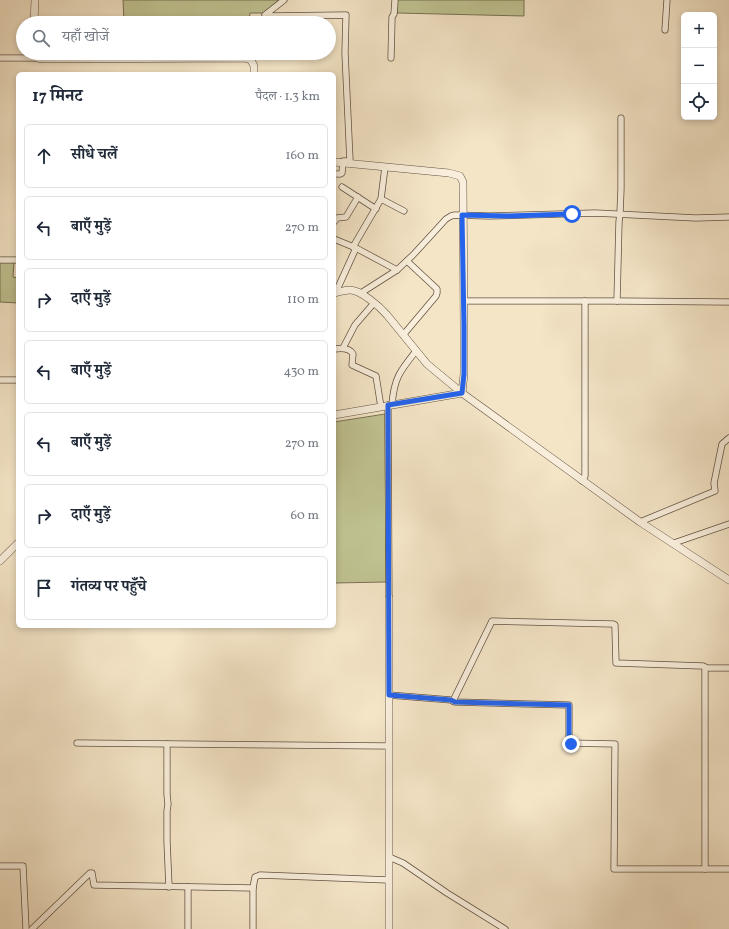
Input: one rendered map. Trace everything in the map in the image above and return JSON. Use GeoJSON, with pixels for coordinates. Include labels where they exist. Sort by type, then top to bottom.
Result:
{"type":"FeatureCollection","features":[{"type":"Feature","properties":{"kind":"street"},"geometry":{"type":"LineString","coordinates":[[34,0],[34,16]]}},
{"type":"Feature","properties":{"kind":"street"},"geometry":{"type":"LineString","coordinates":[[284,0],[265,15],[346,15],[345,59],[350,162],[336,162]]}},
{"type":"Feature","properties":{"kind":"street"},"geometry":{"type":"LineString","coordinates":[[391,58],[394,0]]}},
{"type":"Feature","properties":{"kind":"street"},"geometry":{"type":"LineString","coordinates":[[665,30],[667,0]]}},
{"type":"Feature","properties":{"kind":"street"},"geometry":{"type":"LineString","coordinates":[[0,58],[16,57]]}},
{"type":"Feature","properties":{"kind":"street"},"geometry":{"type":"LineString","coordinates":[[251,60],[254,66],[254,72]]}},
{"type":"Feature","properties":{"kind":"street"},"geometry":{"type":"LineString","coordinates":[[618,301],[621,118]]}},
{"type":"Feature","properties":{"kind":"street"},"geometry":{"type":"LineString","coordinates":[[343,162],[449,173],[460,176],[463,182],[464,374],[462,393]]}},
{"type":"Feature","properties":{"kind":"street"},"geometry":{"type":"LineString","coordinates":[[336,174],[341,174],[343,171],[343,162]]}},
{"type":"Feature","properties":{"kind":"street"},"geometry":{"type":"LineString","coordinates":[[336,291],[355,248],[381,199],[385,167]]}},
{"type":"Feature","properties":{"kind":"street"},"geometry":{"type":"LineString","coordinates":[[342,187],[376,208]]}},
{"type":"Feature","properties":{"kind":"street"},"geometry":{"type":"LineString","coordinates":[[336,219],[346,217],[358,197]]}},
{"type":"Feature","properties":{"kind":"street"},"geometry":{"type":"LineString","coordinates":[[381,199],[404,211]]}},
{"type":"Feature","properties":{"kind":"street"},"geometry":{"type":"LineString","coordinates":[[361,293],[397,270],[408,261],[452,215],[489,216],[620,213],[696,218],[729,217]]}},
{"type":"Feature","properties":{"kind":"street"},"geometry":{"type":"LineString","coordinates":[[336,240],[397,270]]}},
{"type":"Feature","properties":{"kind":"street"},"geometry":{"type":"LineString","coordinates":[[0,260],[16,260]]}},
{"type":"Feature","properties":{"kind":"street"},"geometry":{"type":"LineString","coordinates":[[404,334],[437,293],[437,289],[408,261]]}},
{"type":"Feature","properties":{"kind":"street"},"geometry":{"type":"LineString","coordinates":[[336,293],[352,290],[361,293],[381,308],[404,334],[416,352],[434,370],[462,393],[640,522],[729,580]]}},
{"type":"Feature","properties":{"kind":"street"},"geometry":{"type":"LineString","coordinates":[[464,301],[729,302]]}},
{"type":"Feature","properties":{"kind":"street"},"geometry":{"type":"LineString","coordinates":[[582,481],[585,476],[585,301]]}},
{"type":"Feature","properties":{"kind":"street"},"geometry":{"type":"LineString","coordinates":[[343,348],[355,325],[374,303]]}},
{"type":"Feature","properties":{"kind":"street"},"geometry":{"type":"LineString","coordinates":[[336,349],[343,348],[352,352],[352,365],[376,376],[387,406],[389,598],[389,929]]}},
{"type":"Feature","properties":{"kind":"street"},"geometry":{"type":"LineString","coordinates":[[387,406],[397,376],[416,352]]}},
{"type":"Feature","properties":{"kind":"street"},"geometry":{"type":"LineString","coordinates":[[0,380],[16,380]]}},
{"type":"Feature","properties":{"kind":"street"},"geometry":{"type":"LineString","coordinates":[[336,415],[462,393]]}},
{"type":"Feature","properties":{"kind":"street"},"geometry":{"type":"LineString","coordinates":[[640,522],[715,491],[714,483],[722,444],[729,438]]}},
{"type":"Feature","properties":{"kind":"street"},"geometry":{"type":"LineString","coordinates":[[674,543],[729,524]]}},
{"type":"Feature","properties":{"kind":"street"},"geometry":{"type":"LineString","coordinates":[[0,561],[16,545]]}},
{"type":"Feature","properties":{"kind":"street"},"geometry":{"type":"LineString","coordinates":[[453,701],[492,621],[613,624],[615,627],[616,663],[729,668]]}},
{"type":"Feature","properties":{"kind":"street"},"geometry":{"type":"LineString","coordinates":[[704,869],[705,668]]}},
{"type":"Feature","properties":{"kind":"street"},"geometry":{"type":"LineString","coordinates":[[389,695],[453,701],[569,705],[569,743],[615,744],[614,869],[729,869]]}},
{"type":"Feature","properties":{"kind":"street"},"geometry":{"type":"LineString","coordinates":[[77,743],[389,746]]}},
{"type":"Feature","properties":{"kind":"street"},"geometry":{"type":"LineString","coordinates":[[167,744],[167,841],[169,887]]}},
{"type":"Feature","properties":{"kind":"street"},"geometry":{"type":"LineString","coordinates":[[389,857],[408,866],[447,893],[506,929]]}},
{"type":"Feature","properties":{"kind":"street"},"geometry":{"type":"LineString","coordinates":[[0,866],[23,866],[26,929]]}},
{"type":"Feature","properties":{"kind":"street"},"geometry":{"type":"LineString","coordinates":[[32,929],[90,873],[92,873],[94,885],[253,888]]}},
{"type":"Feature","properties":{"kind":"street"},"geometry":{"type":"LineString","coordinates":[[253,929],[253,888],[255,877],[260,875],[389,880]]}},
{"type":"Feature","properties":{"kind":"street"},"geometry":{"type":"LineString","coordinates":[[188,887],[188,929]]}},
{"type":"Feature","properties":{"kind":"green space"},"geometry":{"type":"Polygon","coordinates":[[[123,0],[279,0],[263,13],[250,13],[250,16],[124,16],[123,0]]]}},
{"type":"Feature","properties":{"kind":"green space"},"geometry":{"type":"Polygon","coordinates":[[[397,0],[524,0],[524,16],[397,13],[397,0]]]}},
{"type":"Feature","properties":{"kind":"green space"},"geometry":{"type":"Polygon","coordinates":[[[0,262],[14,262],[13,277],[16,278],[16,303],[0,302],[0,262]]]}},
{"type":"Feature","properties":{"kind":"green space"},"geometry":{"type":"Polygon","coordinates":[[[385,414],[386,582],[336,583],[336,422],[385,414]]]}},
{"type":"Feature","properties":{"kind":"route"},"geometry":{"type":"LineString","coordinates":[[571,744],[569,743],[569,705],[455,702],[451,700],[389,695],[388,405],[462,393],[464,374],[464,305],[462,215],[507,216],[572,214]]}}]}
